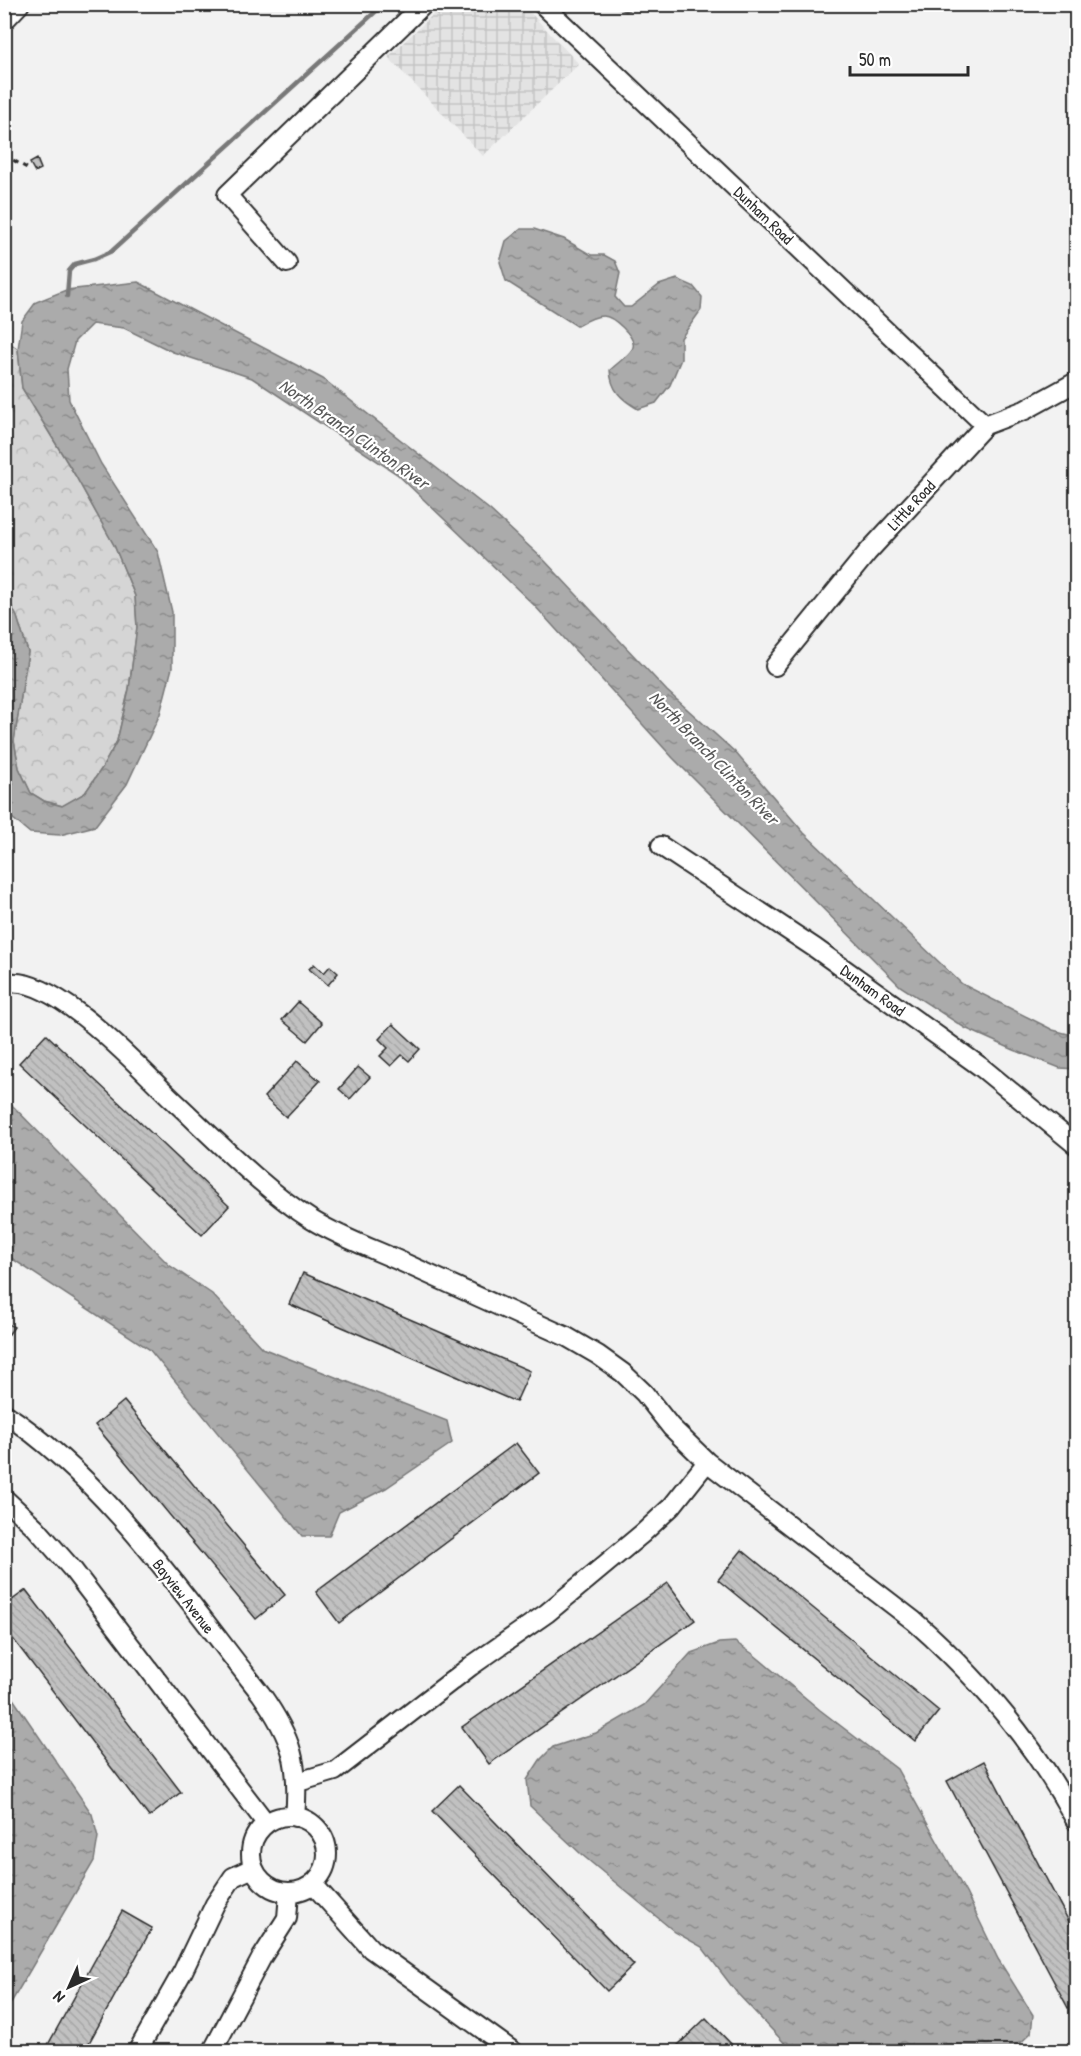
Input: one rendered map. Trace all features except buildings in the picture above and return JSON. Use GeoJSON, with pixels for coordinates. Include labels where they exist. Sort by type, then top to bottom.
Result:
{"type":"FeatureCollection","features":[{"type":"Feature","properties":{"kind":"street"},"geometry":{"type":"LineString","coordinates":[[4,21],[20,4]]}},
{"type":"Feature","properties":{"kind":"street"},"geometry":{"type":"LineString","coordinates":[[286,263],[227,195],[424,4]]}},
{"type":"Feature","properties":{"kind":"street","name":"Dunham Road"},"geometry":{"type":"LineString","coordinates":[[542,4],[985,425]]}},
{"type":"Feature","properties":{"kind":"street","name":"Little Road"},"geometry":{"type":"LineString","coordinates":[[775,666],[867,553],[985,425],[1025,410],[1077,382]]}},
{"type":"Feature","properties":{"kind":"street","name":"Dunham Road"},"geometry":{"type":"LineString","coordinates":[[661,846],[815,948],[981,1067],[1077,1145]]}},
{"type":"Feature","properties":{"kind":"street"},"geometry":{"type":"LineString","coordinates":[[4,984],[28,986],[67,1004],[108,1037],[248,1169],[309,1218],[567,1337],[598,1355],[635,1383],[671,1427],[707,1462],[914,1621],[945,1648],[1012,1721],[1077,1821]]}},
{"type":"Feature","properties":{"kind":"street","name":"Bayview Avenue"},"geometry":{"type":"LineString","coordinates":[[4,1413],[74,1468],[135,1535],[270,1707],[292,1749],[298,1782],[295,1817]]}},
{"type":"Feature","properties":{"kind":"street"},"geometry":{"type":"LineString","coordinates":[[298,1782],[335,1771],[471,1666],[547,1613],[643,1533],[678,1499],[707,1462]]}},
{"type":"Feature","properties":{"kind":"street"},"geometry":{"type":"LineString","coordinates":[[4,1498],[35,1527],[73,1570],[266,1823]]}},
{"type":"Feature","properties":{"kind":"street"},"geometry":{"type":"LineString","coordinates":[[280,1817],[295,1817],[304,1820],[319,1832],[326,1849],[324,1868],[313,1884],[306,1889],[289,1893],[280,1892],[264,1883],[253,1868],[252,1844],[255,1836],[266,1823],[280,1817]]}},
{"type":"Feature","properties":{"kind":"street"},"geometry":{"type":"LineString","coordinates":[[137,2052],[183,1971],[215,1904],[233,1877],[253,1868]]}},
{"type":"Feature","properties":{"kind":"street"},"geometry":{"type":"LineString","coordinates":[[313,1884],[371,1949],[514,2052]]}},
{"type":"Feature","properties":{"kind":"street"},"geometry":{"type":"LineString","coordinates":[[212,2052],[262,1957],[287,1918],[289,1893]]}},
{"type":"Feature","properties":{"kind":"path"},"geometry":{"type":"LineString","coordinates":[[4,155],[27,168]]}},
{"type":"Feature","properties":{"kind":"shaded area"},"geometry":{"type":"Polygon","coordinates":[[[443,5],[523,5],[579,64],[483,156],[388,57],[443,5]]]}},
{"type":"Feature","properties":{"kind":"green space"},"geometry":{"type":"Polygon","coordinates":[[[4,339],[18,349],[22,388],[114,545],[135,596],[137,627],[129,689],[117,741],[85,793],[63,806],[44,801],[31,793],[19,768],[14,741],[28,652],[17,617],[5,593],[4,339]]]}},
{"type":"Feature","properties":{"kind":"water"},"geometry":{"type":"Polygon","coordinates":[[[521,229],[534,229],[564,239],[591,255],[604,255],[615,261],[620,273],[615,297],[624,307],[631,307],[659,285],[677,279],[693,286],[702,297],[701,310],[681,338],[681,359],[670,385],[656,403],[638,409],[622,398],[612,383],[610,370],[627,356],[633,347],[631,338],[618,323],[603,316],[577,326],[506,281],[500,262],[506,241],[521,229]]]}},
{"type":"Feature","properties":{"kind":"water","name":"North Branch Clinton River"},"geometry":{"type":"Polygon","coordinates":[[[138,282],[323,379],[490,510],[545,561],[667,691],[735,752],[804,833],[962,984],[1053,1030],[1076,1036],[1076,1069],[1060,1068],[965,1028],[900,986],[673,758],[534,605],[397,474],[252,378],[173,352],[124,328],[92,324],[75,341],[67,369],[69,400],[101,464],[158,552],[172,612],[172,668],[160,714],[127,784],[95,826],[60,835],[30,833],[6,813],[4,810],[5,593],[17,617],[28,652],[14,741],[19,768],[31,793],[44,801],[62,806],[85,793],[117,741],[129,689],[137,627],[135,596],[114,545],[22,388],[18,349],[22,321],[36,302],[66,290],[138,282]]]}},
{"type":"Feature","properties":{"kind":"water"},"geometry":{"type":"Polygon","coordinates":[[[4,1097],[169,1265],[212,1294],[262,1348],[447,1421],[452,1443],[386,1488],[339,1512],[329,1536],[302,1536],[149,1349],[5,1254],[4,1097]]]}},
{"type":"Feature","properties":{"kind":"water"},"geometry":{"type":"Polygon","coordinates":[[[735,1642],[897,1769],[966,1893],[998,1959],[1033,2015],[1031,2033],[1012,2051],[792,2051],[737,1993],[702,1947],[675,1932],[581,1854],[530,1806],[527,1780],[540,1760],[553,1747],[596,1733],[644,1705],[691,1653],[719,1643],[735,1642]]]}},
{"type":"Feature","properties":{"kind":"water"},"geometry":{"type":"Polygon","coordinates":[[[5,1687],[92,1814],[98,1837],[94,1861],[5,2013],[5,1687]]]}},
{"type":"Feature","properties":{"kind":"waterway"},"geometry":{"type":"LineString","coordinates":[[67,296],[69,271],[75,264],[112,251],[384,4]]}},
{"type":"Feature","properties":{"kind":"waterway"},"geometry":{"type":"LineString","coordinates":[[615,4],[626,10],[634,4]]}}]}
